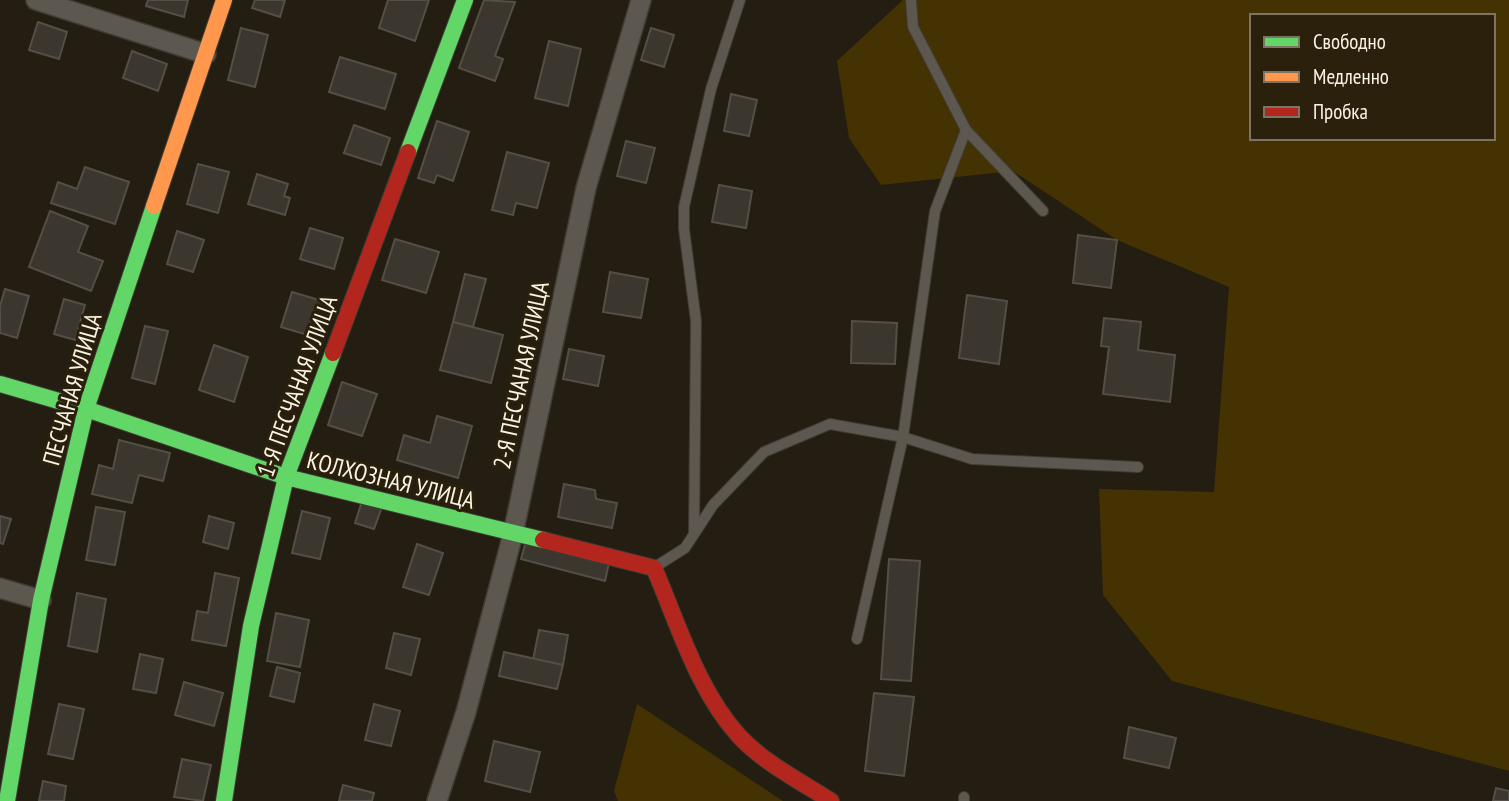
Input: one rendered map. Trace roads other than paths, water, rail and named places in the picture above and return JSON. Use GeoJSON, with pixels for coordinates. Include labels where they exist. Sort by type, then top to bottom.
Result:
{"type":"FeatureCollection","features":[{"type":"Feature","properties":{"kind":"street"},"geometry":{"type":"LineString","coordinates":[[36,0],[206,54]]}},
{"type":"Feature","properties":{"kind":"street","name":"ПЕСЧАНАЯ УЛИЦА"},"geometry":{"type":"LineString","coordinates":[[6,794],[41,600],[86,409],[223,0]]}},
{"type":"Feature","properties":{"kind":"street","name":"1-Я ПЕСЧАНАЯ УЛИЦА"},"geometry":{"type":"LineString","coordinates":[[224,801],[250,626],[286,477],[465,0]]}},
{"type":"Feature","properties":{"kind":"street","name":"2-Я ПЕСЧАНАЯ УЛИЦА"},"geometry":{"type":"LineString","coordinates":[[437,801],[466,712],[513,534],[586,188],[640,0]]}},
{"type":"Feature","properties":{"kind":"street","name":"КОЛХОЗНАЯ УЛИЦА"},"geometry":{"type":"LineString","coordinates":[[0,384],[86,409],[286,477],[654,568]]}},
{"type":"Feature","properties":{"kind":"street"},"geometry":{"type":"LineString","coordinates":[[654,568],[712,693],[737,734],[756,752],[831,801]]}},
{"type":"Feature","properties":{"kind":"street"},"geometry":{"type":"LineString","coordinates":[[0,588],[41,600]]}},
{"type":"Feature","properties":{"kind":"lane"},"geometry":{"type":"LineString","coordinates":[[694,534],[696,321],[684,229],[684,207],[711,89],[740,0]]}},
{"type":"Feature","properties":{"kind":"lane"},"geometry":{"type":"LineString","coordinates":[[911,0],[913,27],[966,130],[1043,211]]}},
{"type":"Feature","properties":{"kind":"lane"},"geometry":{"type":"LineString","coordinates":[[857,639],[903,437],[935,211],[966,130]]}},
{"type":"Feature","properties":{"kind":"lane"},"geometry":{"type":"LineString","coordinates":[[654,568],[685,548],[713,505],[764,452],[830,425],[903,437],[972,459],[1138,467]]}}]}
